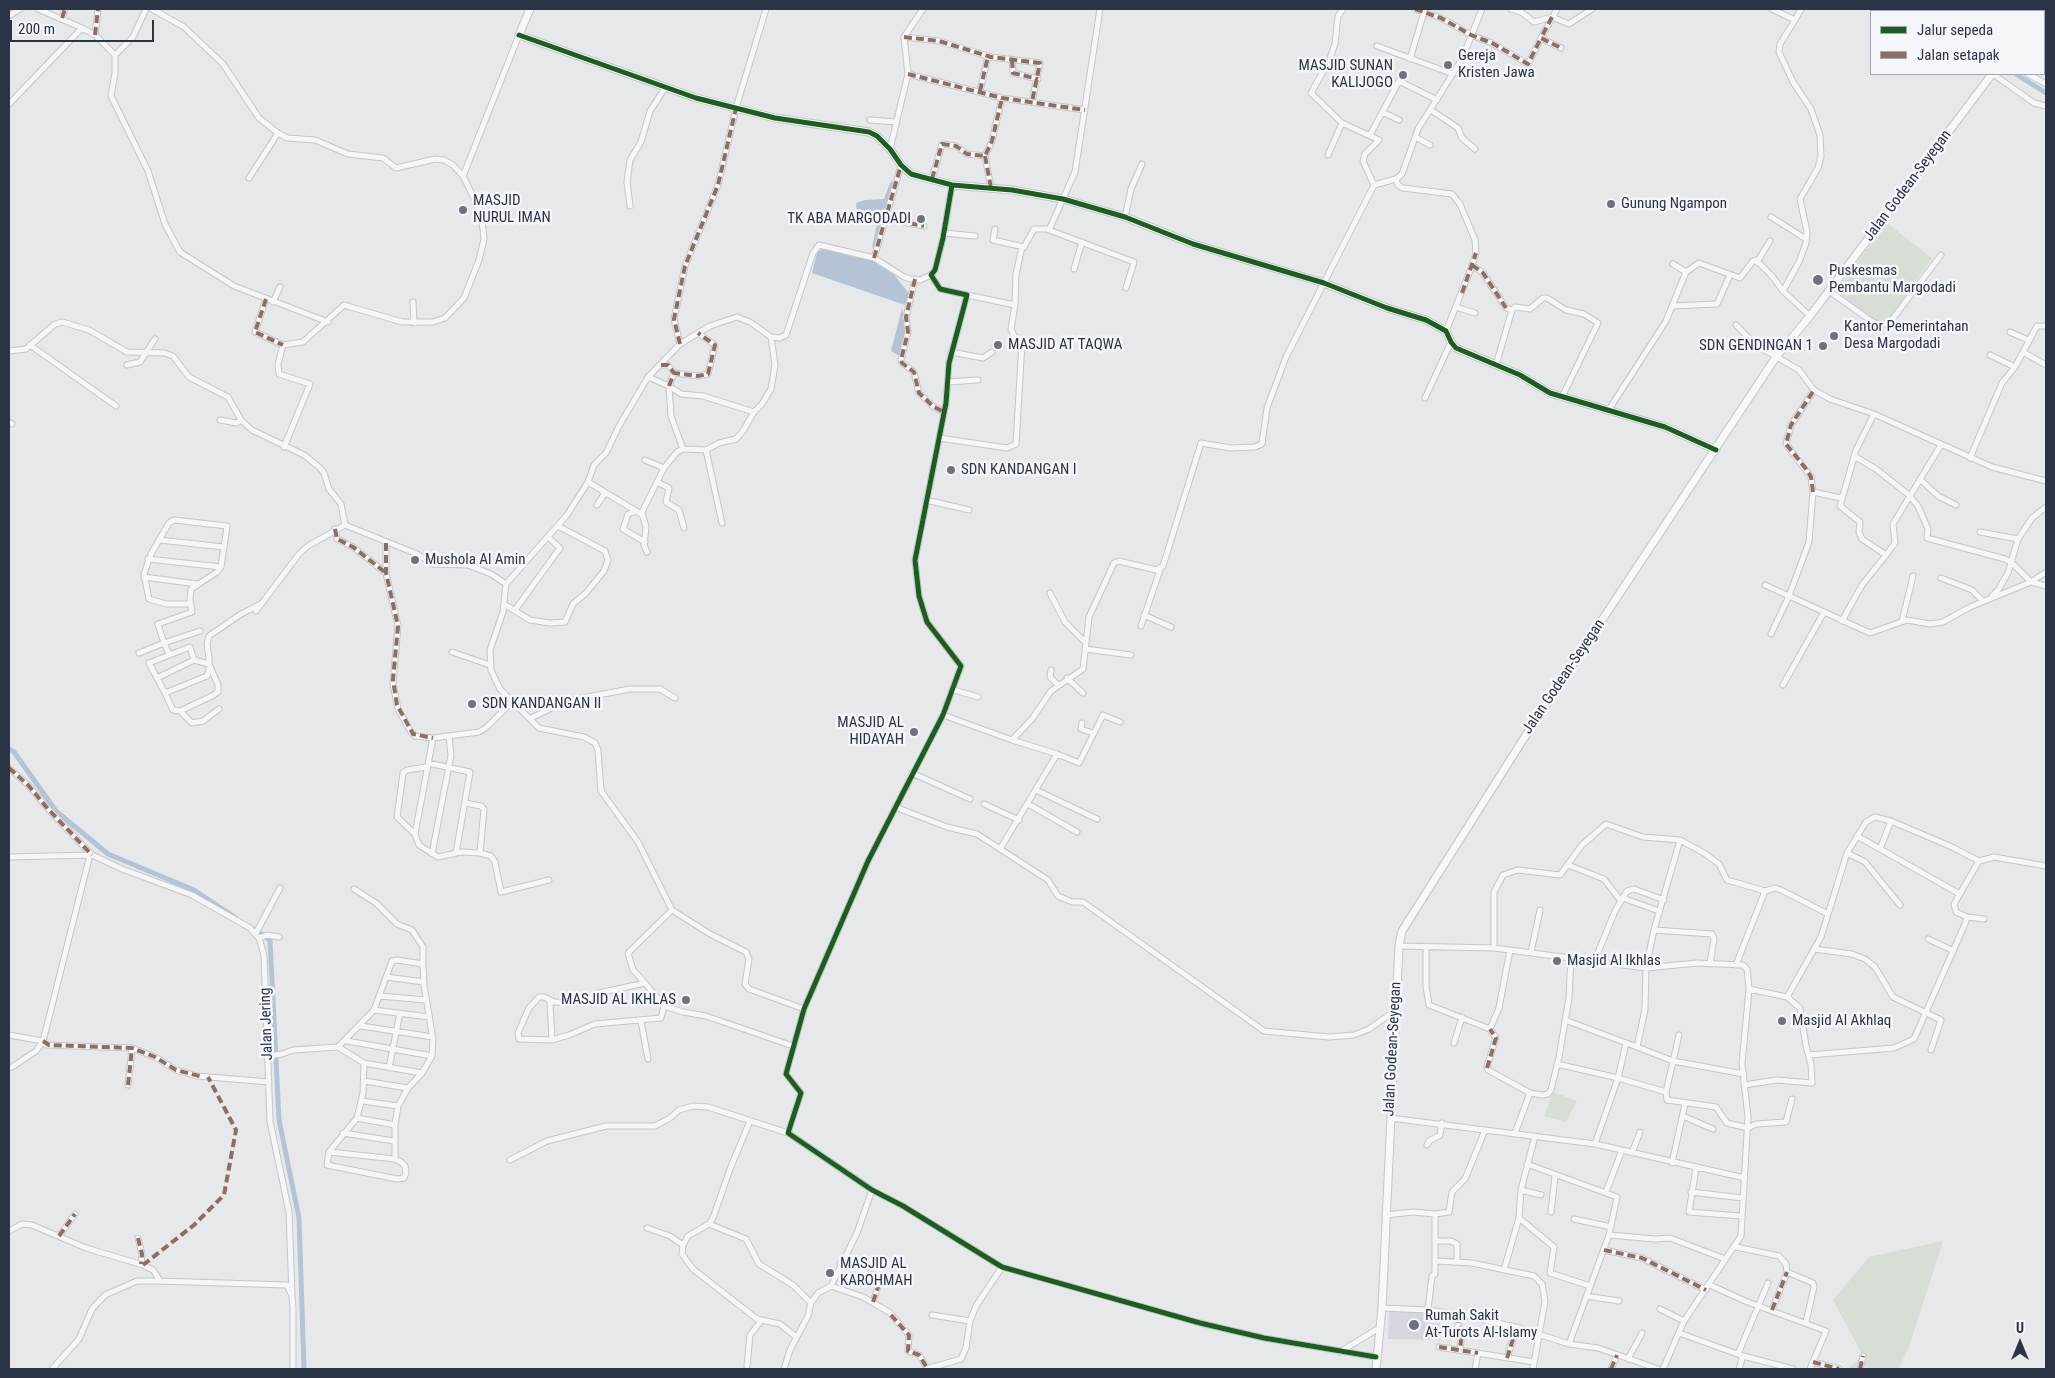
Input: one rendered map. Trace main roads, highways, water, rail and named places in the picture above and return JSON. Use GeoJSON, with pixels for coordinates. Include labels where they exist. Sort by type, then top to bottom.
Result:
{"type":"FeatureCollection","features":[{"type":"Feature","properties":{"kind":"main road"},"geometry":{"type":"LineString","coordinates":[[530,9],[519,35],[665,88],[736,108],[775,118],[869,132],[877,136],[911,174],[952,185],[991,188],[1064,199],[1125,217],[1193,244],[1324,283],[1387,308],[1426,320],[1446,332],[1450,342],[1456,348],[1562,397],[1665,427],[1716,450]]}},
{"type":"Feature","properties":{"kind":"main road","name":"Jalan Godean-Seyegan"},"geometry":{"type":"LineString","coordinates":[[1376,1369],[1382,1308],[1389,1118],[1399,946],[1405,925],[1526,735],[1776,358],[1810,316],[1992,75]]}},
{"type":"Feature","properties":{"kind":"water"},"geometry":{"type":"Polygon","coordinates":[[[895,179],[875,249],[872,247],[877,224],[857,215],[856,203],[865,200],[884,199],[890,183],[895,179]]]}},
{"type":"Feature","properties":{"kind":"water"},"geometry":{"type":"Polygon","coordinates":[[[823,248],[873,261],[892,272],[910,295],[905,305],[812,273],[817,253],[823,248]]]}},
{"type":"Feature","properties":{"kind":"water"},"geometry":{"type":"Polygon","coordinates":[[[902,308],[907,331],[901,357],[891,351],[902,308]]]}},
{"type":"Feature","properties":{"kind":"waterway"},"geometry":{"type":"LineString","coordinates":[[2018,75],[2046,93]]}},
{"type":"Feature","properties":{"kind":"waterway"},"geometry":{"type":"LineString","coordinates":[[9,749],[14,752],[56,811],[108,854],[194,890],[236,918]]}},
{"type":"Feature","properties":{"kind":"waterway"},"geometry":{"type":"LineString","coordinates":[[254,929],[270,940],[279,1120],[299,1218],[304,1369]]}},
{"type":"Feature","properties":{"kind":"place","name":"Gereja Kristen Jawa"},"geometry":{"type":"Point","coordinates":[1448,65]}},
{"type":"Feature","properties":{"kind":"place","name":"MASJID SUNAN KALIJOGO"},"geometry":{"type":"Point","coordinates":[1403,75]}},
{"type":"Feature","properties":{"kind":"place","name":"Gunung Ngampon"},"geometry":{"type":"Point","coordinates":[1611,204]}},
{"type":"Feature","properties":{"kind":"place","name":"MASJID NURUL IMAN"},"geometry":{"type":"Point","coordinates":[463,210]}},
{"type":"Feature","properties":{"kind":"place","name":"TK ABA MARGODADI"},"geometry":{"type":"Point","coordinates":[921,219]}},
{"type":"Feature","properties":{"kind":"place","name":"Puskesmas Pembantu Margodadi"},"geometry":{"type":"Point","coordinates":[1818,280]}},
{"type":"Feature","properties":{"kind":"place","name":"Kantor Pemerintahan Desa Margodadi"},"geometry":{"type":"Point","coordinates":[1834,336]}},
{"type":"Feature","properties":{"kind":"place","name":"MASJID AT TAQWA"},"geometry":{"type":"Point","coordinates":[998,345]}},
{"type":"Feature","properties":{"kind":"place","name":"SDN GENDINGAN 1"},"geometry":{"type":"Point","coordinates":[1823,346]}},
{"type":"Feature","properties":{"kind":"place","name":"SDN KANDANGAN I"},"geometry":{"type":"Point","coordinates":[951,470]}},
{"type":"Feature","properties":{"kind":"place","name":"Mushola Al Amin"},"geometry":{"type":"Point","coordinates":[415,560]}},
{"type":"Feature","properties":{"kind":"place","name":"SDN KANDANGAN II"},"geometry":{"type":"Point","coordinates":[472,704]}},
{"type":"Feature","properties":{"kind":"place","name":"MASJID AL HIDAYAH"},"geometry":{"type":"Point","coordinates":[914,732]}},
{"type":"Feature","properties":{"kind":"place","name":"Masjid Al Ikhlas"},"geometry":{"type":"Point","coordinates":[1557,961]}},
{"type":"Feature","properties":{"kind":"place","name":"MASJID AL IKHLAS"},"geometry":{"type":"Point","coordinates":[686,1000]}},
{"type":"Feature","properties":{"kind":"place","name":"Masjid Al Akhlaq"},"geometry":{"type":"Point","coordinates":[1782,1021]}},
{"type":"Feature","properties":{"kind":"place","name":"MASJID AL KAROHMAH"},"geometry":{"type":"Point","coordinates":[830,1273]}},
{"type":"Feature","properties":{"kind":"place","name":"Rumah Sakit At-Turots Al-Islamy"},"geometry":{"type":"Point","coordinates":[1414,1325]}}]}
